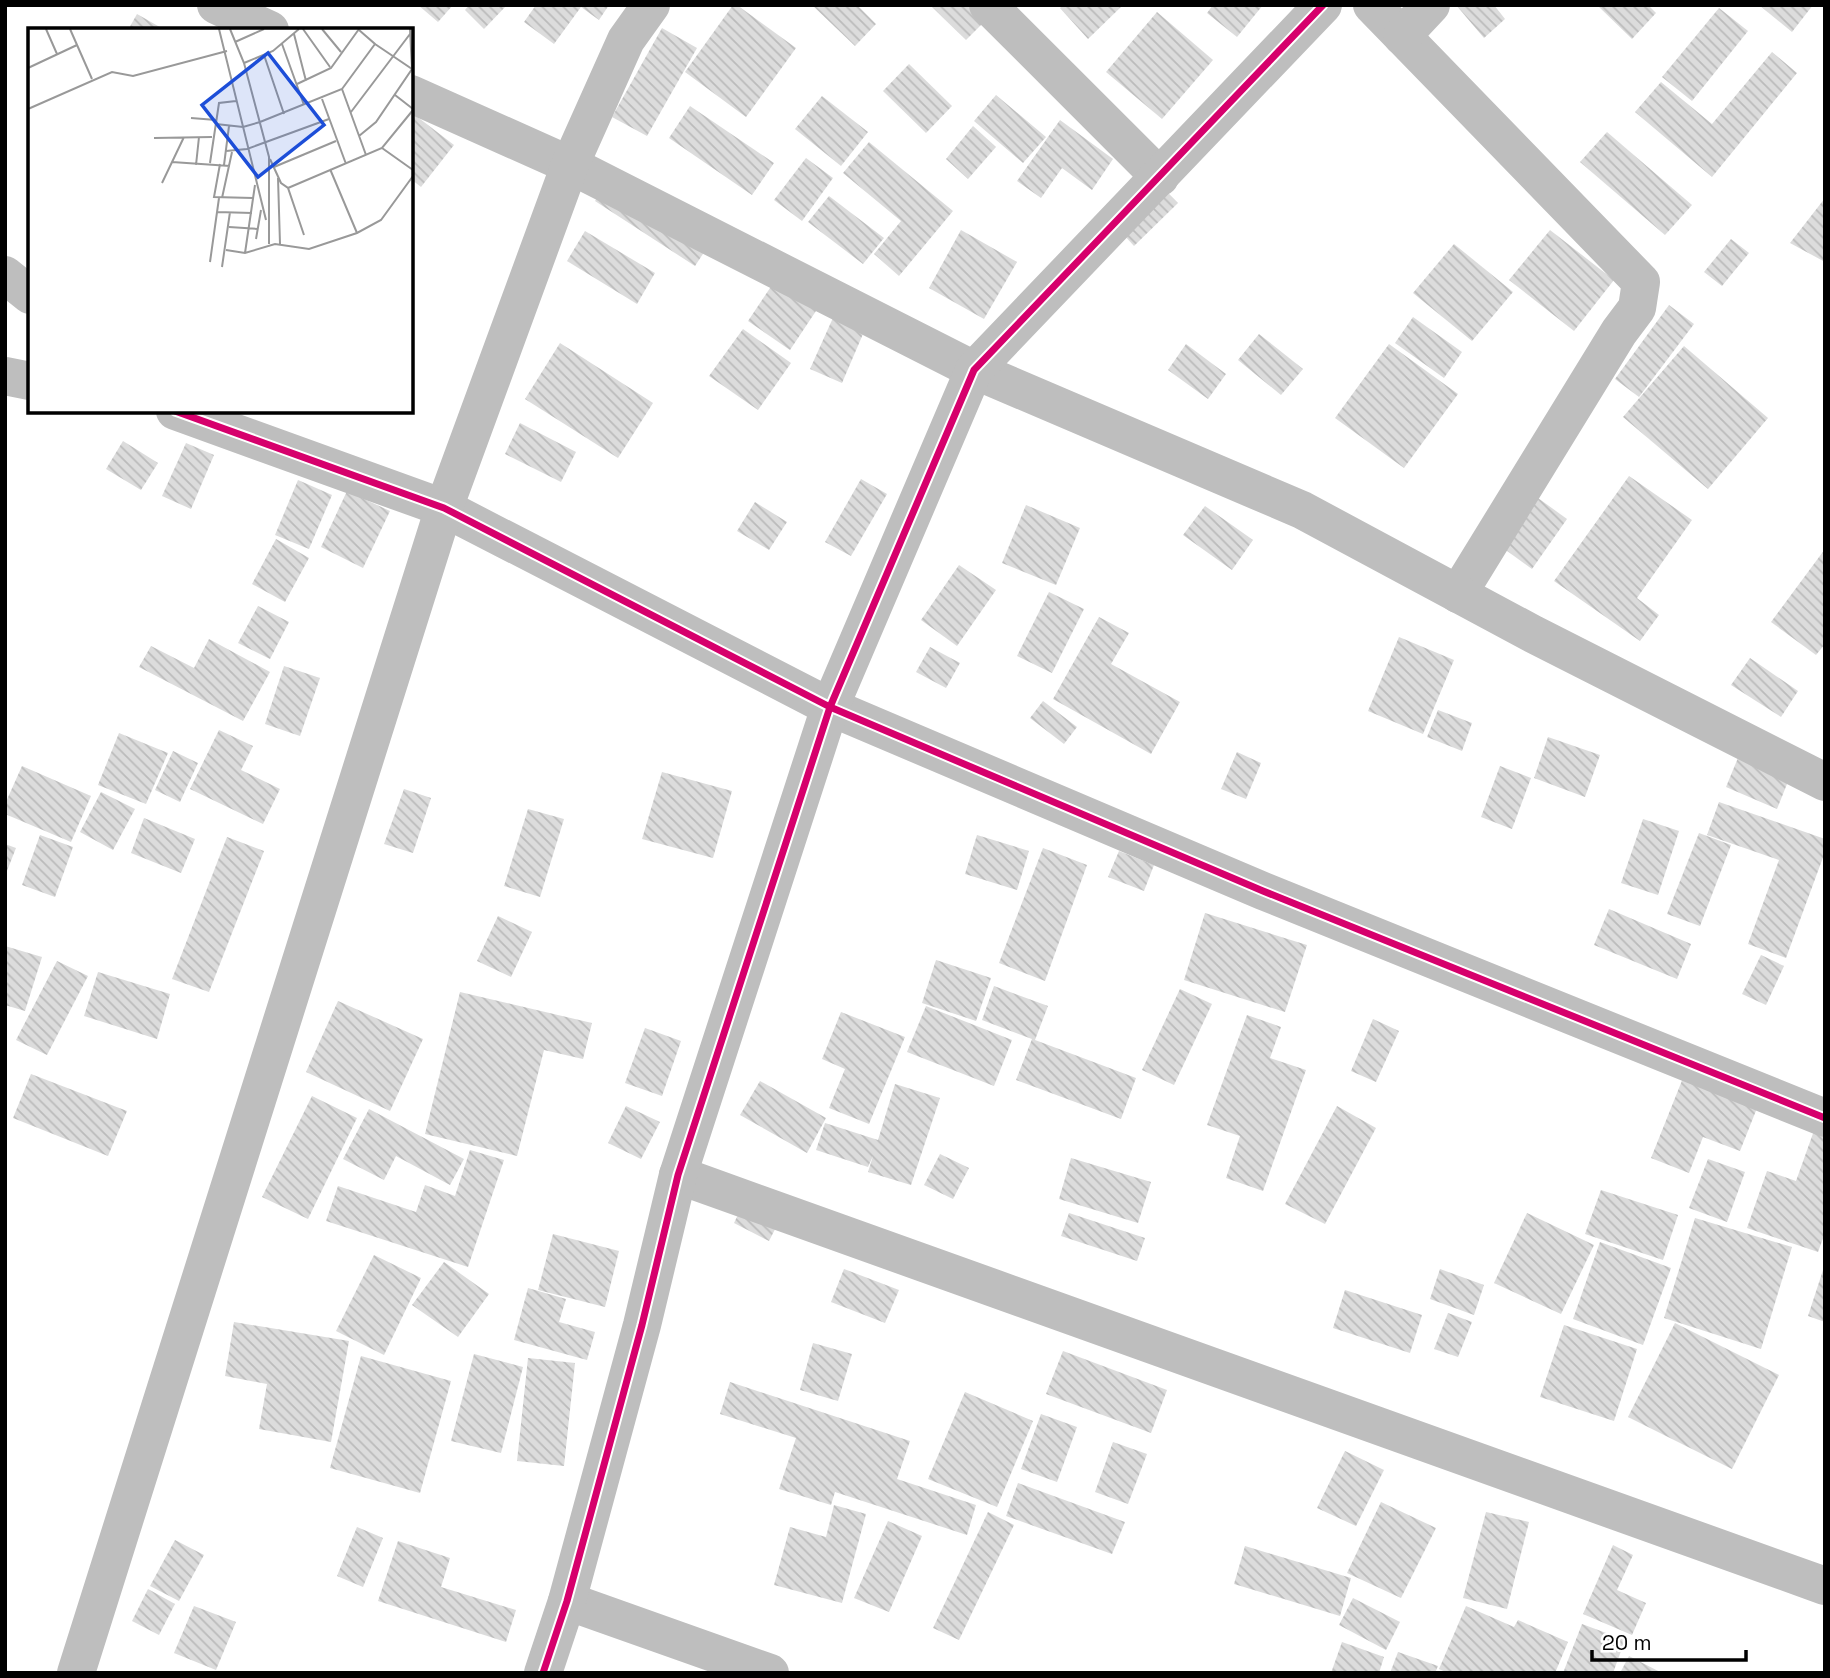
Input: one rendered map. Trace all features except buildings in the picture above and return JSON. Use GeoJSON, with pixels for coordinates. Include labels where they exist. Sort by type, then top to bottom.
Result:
{"type":"FeatureCollection","features":[{"type":"Feature","properties":{"kind":"street"},"geometry":{"type":"LineString","coordinates":[[216,5],[266,28]]}},
{"type":"Feature","properties":{"kind":"street"},"geometry":{"type":"LineString","coordinates":[[76,1673],[444,508],[570,165],[626,40],[651,5]]}},
{"type":"Feature","properties":{"kind":"street"},"geometry":{"type":"LineString","coordinates":[[988,5],[1160,177]]}},
{"type":"Feature","properties":{"kind":"street"},"geometry":{"type":"LineString","coordinates":[[543,1673],[566,1601],[642,1325],[678,1175],[830,707],[974,370],[1323,5]]}},
{"type":"Feature","properties":{"kind":"street"},"geometry":{"type":"LineString","coordinates":[[1372,5],[1641,282],[1637,308],[1619,332],[1458,594]]}},
{"type":"Feature","properties":{"kind":"street"},"geometry":{"type":"LineString","coordinates":[[1402,36],[1431,5]]}},
{"type":"Feature","properties":{"kind":"street"},"geometry":{"type":"LineString","coordinates":[[413,94],[570,165],[974,370],[1302,510],[1458,594],[1825,782]]}},
{"type":"Feature","properties":{"kind":"street"},"geometry":{"type":"LineString","coordinates":[[5,275],[28,293]]}},
{"type":"Feature","properties":{"kind":"street"},"geometry":{"type":"LineString","coordinates":[[5,376],[28,381]]}},
{"type":"Feature","properties":{"kind":"street"},"geometry":{"type":"LineString","coordinates":[[181,413],[444,508],[830,707],[1263,891],[1825,1118]]}},
{"type":"Feature","properties":{"kind":"street"},"geometry":{"type":"LineString","coordinates":[[678,1175],[1825,1586]]}},
{"type":"Feature","properties":{"kind":"street"},"geometry":{"type":"LineString","coordinates":[[566,1601],[770,1673]]}},
{"type":"Feature","properties":{"kind":"cycle path"},"geometry":{"type":"LineString","coordinates":[[543,1673],[567,1601],[642,1325],[678,1175],[830,707],[974,370],[1323,5]]}},
{"type":"Feature","properties":{"kind":"cycle path"},"geometry":{"type":"LineString","coordinates":[[181,413],[444,508],[830,707],[1263,891],[1825,1118]]}}]}
